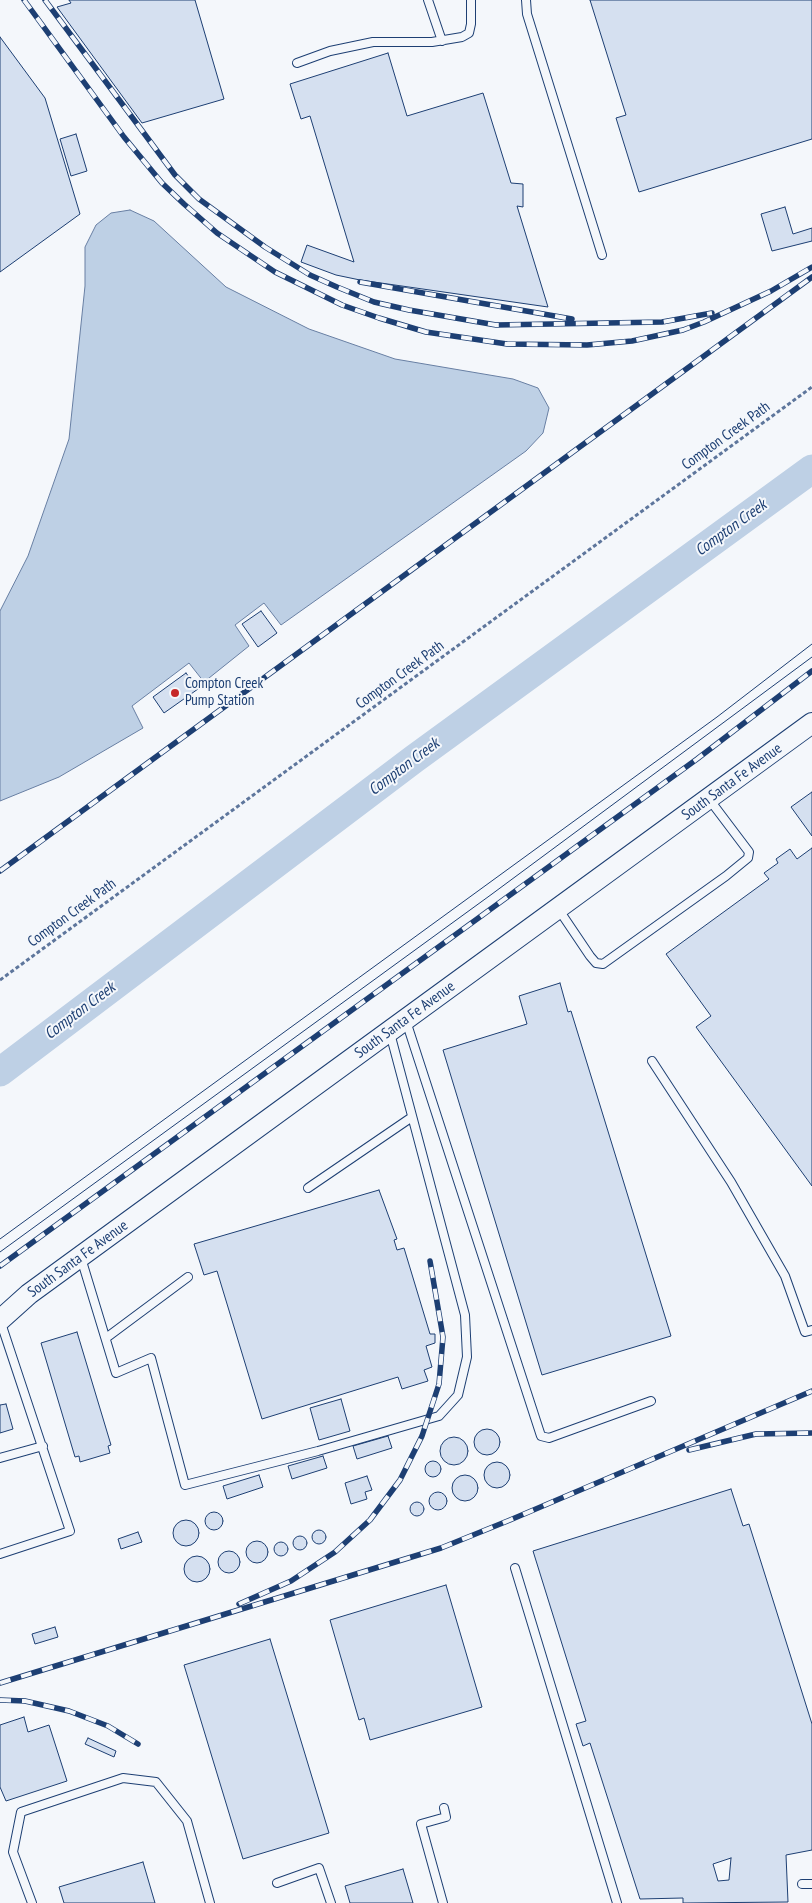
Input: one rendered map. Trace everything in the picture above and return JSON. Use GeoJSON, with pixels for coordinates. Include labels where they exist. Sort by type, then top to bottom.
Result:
{"type":"FeatureCollection","features":[{"type":"Feature","properties":{"kind":"main road","name":"South Santa Fe Avenue"},"geometry":{"type":"LineString","coordinates":[[0,1320],[29,1294],[812,723]]}},
{"type":"Feature","properties":{"kind":"lane"},"geometry":{"type":"LineString","coordinates":[[428,0],[442,41]]}},
{"type":"Feature","properties":{"kind":"lane"},"geometry":{"type":"LineString","coordinates":[[297,63],[330,51],[373,42],[442,41],[462,37],[468,33],[471,24],[471,0]]}},
{"type":"Feature","properties":{"kind":"lane"},"geometry":{"type":"LineString","coordinates":[[526,0],[527,14],[602,255]]}},
{"type":"Feature","properties":{"kind":"lane"},"geometry":{"type":"LineString","coordinates":[[558,908],[596,964],[603,964],[617,956],[748,858],[749,852],[709,799]]}},
{"type":"Feature","properties":{"kind":"lane"},"geometry":{"type":"LineString","coordinates":[[406,1020],[541,1436],[549,1438],[651,1401]]}},
{"type":"Feature","properties":{"kind":"lane"},"geometry":{"type":"LineString","coordinates":[[81,1256],[116,1373],[151,1358],[185,1485],[318,1451],[439,1416],[458,1395],[467,1358],[464,1315],[390,1031]]}},
{"type":"Feature","properties":{"kind":"lane"},"geometry":{"type":"LineString","coordinates":[[652,1061],[730,1182],[786,1276],[805,1332],[812,1330]]}},
{"type":"Feature","properties":{"kind":"lane"},"geometry":{"type":"LineString","coordinates":[[308,1188],[412,1117]]}},
{"type":"Feature","properties":{"kind":"lane"},"geometry":{"type":"LineString","coordinates":[[106,1338],[188,1277]]}},
{"type":"Feature","properties":{"kind":"lane"},"geometry":{"type":"LineString","coordinates":[[0,1320],[70,1532],[0,1554]]}},
{"type":"Feature","properties":{"kind":"lane"},"geometry":{"type":"LineString","coordinates":[[0,1458],[43,1446]]}},
{"type":"Feature","properties":{"kind":"lane"},"geometry":{"type":"LineString","coordinates":[[514,1568],[617,1903]]}},
{"type":"Feature","properties":{"kind":"lane"},"geometry":{"type":"LineString","coordinates":[[32,1903],[13,1852],[21,1812],[123,1778],[156,1782],[186,1821],[210,1903]]}},
{"type":"Feature","properties":{"kind":"lane"},"geometry":{"type":"LineString","coordinates":[[443,1903],[421,1824],[446,1817],[444,1808]]}},
{"type":"Feature","properties":{"kind":"lane"},"geometry":{"type":"LineString","coordinates":[[277,1883],[319,1868],[331,1903]]}},
{"type":"Feature","properties":{"kind":"lane"},"geometry":{"type":"LineString","coordinates":[[802,1884],[812,1884]]}},
{"type":"Feature","properties":{"kind":"path","name":"Compton Creek Path"},"geometry":{"type":"LineString","coordinates":[[0,980],[812,387]]}},
{"type":"Feature","properties":{"kind":"water"},"geometry":{"type":"Polygon","coordinates":[[[130,210],[154,221],[226,287],[309,329],[395,359],[513,379],[538,388],[549,408],[543,433],[526,451],[281,625],[264,603],[235,625],[249,646],[204,682],[189,663],[132,706],[143,728],[59,777],[0,801],[0,611],[28,556],[69,439],[85,286],[85,247],[96,225],[111,213],[130,210]]]}},
{"type":"Feature","properties":{"kind":"building"},"geometry":{"type":"Polygon","coordinates":[[[69,0],[195,0],[224,99],[142,123],[57,7],[71,3],[69,0]]]}},
{"type":"Feature","properties":{"kind":"building"},"geometry":{"type":"Polygon","coordinates":[[[590,0],[812,0],[812,139],[639,192],[616,118],[626,115],[590,0]]]}},
{"type":"Feature","properties":{"kind":"building"},"geometry":{"type":"Polygon","coordinates":[[[0,37],[45,98],[80,214],[0,272],[0,37]]]}},
{"type":"Feature","properties":{"kind":"building"},"geometry":{"type":"Polygon","coordinates":[[[388,53],[407,116],[483,93],[511,183],[523,184],[523,207],[517,206],[548,307],[360,280],[336,275],[301,262],[307,245],[354,262],[310,116],[301,119],[290,84],[388,53]]]}},
{"type":"Feature","properties":{"kind":"building"},"geometry":{"type":"Polygon","coordinates":[[[76,134],[87,171],[71,176],[60,139],[76,134]]]}},
{"type":"Feature","properties":{"kind":"building"},"geometry":{"type":"Polygon","coordinates":[[[785,207],[793,234],[812,228],[812,241],[772,251],[761,214],[785,207]]]}},
{"type":"Feature","properties":{"kind":"building"},"geometry":{"type":"Polygon","coordinates":[[[261,611],[277,633],[258,647],[242,624],[261,611]]]}},
{"type":"Feature","properties":{"kind":"building","name":"Compton Creek Pump Station"},"geometry":{"type":"Polygon","coordinates":[[[186,673],[198,689],[164,713],[153,697],[186,673]]]}},
{"type":"Feature","properties":{"kind":"building"},"geometry":{"type":"Polygon","coordinates":[[[812,792],[812,836],[791,807],[812,792]]]}},
{"type":"Feature","properties":{"kind":"building"},"geometry":{"type":"Polygon","coordinates":[[[812,848],[812,1186],[696,1027],[711,1016],[666,954],[769,879],[764,873],[778,863],[776,859],[790,849],[797,859],[812,848]]]}},
{"type":"Feature","properties":{"kind":"building"},"geometry":{"type":"Polygon","coordinates":[[[560,983],[568,1012],[571,1011],[671,1336],[542,1375],[443,1050],[527,1024],[519,996],[560,983]]]}},
{"type":"Feature","properties":{"kind":"building"},"geometry":{"type":"Polygon","coordinates":[[[379,1190],[397,1239],[394,1240],[397,1250],[404,1248],[430,1334],[435,1334],[435,1343],[426,1346],[432,1367],[424,1370],[428,1381],[402,1389],[398,1377],[262,1419],[217,1271],[204,1275],[194,1244],[379,1190]]]}},
{"type":"Feature","properties":{"kind":"building"},"geometry":{"type":"Polygon","coordinates":[[[77,1332],[111,1445],[108,1446],[110,1453],[80,1462],[79,1456],[75,1457],[41,1343],[77,1332]]]}},
{"type":"Feature","properties":{"kind":"building"},"geometry":{"type":"Polygon","coordinates":[[[341,1399],[350,1431],[319,1440],[310,1408],[341,1399]]]}},
{"type":"Feature","properties":{"kind":"building"},"geometry":{"type":"Polygon","coordinates":[[[6,1404],[13,1429],[0,1433],[0,1405],[6,1404]]]}},
{"type":"Feature","properties":{"kind":"building"},"geometry":{"type":"Polygon","coordinates":[[[487,1429],[496,1433],[500,1442],[496,1451],[487,1455],[478,1451],[474,1442],[478,1433],[487,1429]]]}},
{"type":"Feature","properties":{"kind":"building"},"geometry":{"type":"Polygon","coordinates":[[[388,1436],[392,1448],[357,1459],[353,1446],[388,1436]]]}},
{"type":"Feature","properties":{"kind":"building"},"geometry":{"type":"Polygon","coordinates":[[[454,1437],[464,1441],[468,1451],[464,1461],[454,1465],[444,1461],[440,1451],[444,1441],[454,1437]]]}},
{"type":"Feature","properties":{"kind":"building"},"geometry":{"type":"Polygon","coordinates":[[[323,1456],[327,1468],[292,1479],[288,1466],[323,1456]]]}},
{"type":"Feature","properties":{"kind":"building"},"geometry":{"type":"Polygon","coordinates":[[[433,1461],[441,1469],[433,1477],[425,1469],[433,1461]]]}},
{"type":"Feature","properties":{"kind":"building"},"geometry":{"type":"Polygon","coordinates":[[[497,1462],[506,1466],[510,1475],[506,1484],[497,1488],[488,1484],[484,1475],[488,1466],[497,1462]]]}},
{"type":"Feature","properties":{"kind":"building"},"geometry":{"type":"Polygon","coordinates":[[[259,1475],[263,1487],[227,1499],[223,1486],[259,1475]]]}},
{"type":"Feature","properties":{"kind":"building"},"geometry":{"type":"Polygon","coordinates":[[[465,1475],[474,1479],[478,1488],[474,1497],[465,1501],[456,1497],[452,1488],[456,1479],[465,1475]]]}},
{"type":"Feature","properties":{"kind":"building"},"geometry":{"type":"Polygon","coordinates":[[[367,1476],[372,1490],[365,1492],[367,1499],[351,1504],[345,1483],[367,1476]]]}},
{"type":"Feature","properties":{"kind":"building"},"geometry":{"type":"Polygon","coordinates":[[[731,1489],[743,1526],[749,1524],[812,1724],[812,1850],[786,1855],[788,1902],[683,1903],[683,1898],[640,1899],[590,1743],[583,1746],[576,1724],[586,1721],[533,1551],[731,1489]],[[731,1858],[713,1864],[718,1881],[729,1880],[731,1858]]]}},
{"type":"Feature","properties":{"kind":"building"},"geometry":{"type":"Polygon","coordinates":[[[434,1492],[442,1492],[447,1497],[445,1508],[434,1510],[429,1505],[429,1497],[434,1492]]]}},
{"type":"Feature","properties":{"kind":"building"},"geometry":{"type":"Polygon","coordinates":[[[414,1502],[420,1502],[424,1509],[420,1516],[414,1516],[410,1512],[410,1506],[414,1502]]]}},
{"type":"Feature","properties":{"kind":"building"},"geometry":{"type":"Polygon","coordinates":[[[214,1512],[220,1515],[223,1521],[220,1527],[214,1530],[208,1527],[205,1521],[208,1515],[214,1512]]]}},
{"type":"Feature","properties":{"kind":"building"},"geometry":{"type":"Polygon","coordinates":[[[186,1520],[195,1524],[199,1533],[195,1542],[186,1546],[177,1542],[173,1533],[177,1524],[186,1520]]]}},
{"type":"Feature","properties":{"kind":"building"},"geometry":{"type":"Polygon","coordinates":[[[316,1530],[322,1530],[326,1537],[322,1544],[316,1544],[312,1540],[312,1534],[316,1530]]]}},
{"type":"Feature","properties":{"kind":"building"},"geometry":{"type":"Polygon","coordinates":[[[138,1532],[142,1542],[121,1549],[118,1539],[138,1532]]]}},
{"type":"Feature","properties":{"kind":"building"},"geometry":{"type":"Polygon","coordinates":[[[297,1536],[303,1536],[307,1543],[303,1550],[297,1550],[293,1546],[293,1540],[297,1536]]]}},
{"type":"Feature","properties":{"kind":"building"},"geometry":{"type":"Polygon","coordinates":[[[257,1541],[265,1544],[268,1552],[265,1560],[257,1563],[249,1560],[246,1552],[249,1544],[257,1541]]]}},
{"type":"Feature","properties":{"kind":"building"},"geometry":{"type":"Polygon","coordinates":[[[278,1542],[284,1542],[288,1549],[284,1556],[278,1556],[274,1552],[274,1546],[278,1542]]]}},
{"type":"Feature","properties":{"kind":"building"},"geometry":{"type":"Polygon","coordinates":[[[229,1551],[237,1554],[240,1562],[237,1570],[229,1573],[221,1570],[218,1562],[221,1554],[229,1551]]]}},
{"type":"Feature","properties":{"kind":"building"},"geometry":{"type":"Polygon","coordinates":[[[197,1556],[206,1560],[210,1569],[206,1578],[197,1582],[188,1578],[184,1569],[188,1560],[197,1556]]]}},
{"type":"Feature","properties":{"kind":"building"},"geometry":{"type":"Polygon","coordinates":[[[446,1585],[482,1707],[370,1740],[364,1718],[359,1720],[330,1620],[446,1585]]]}},
{"type":"Feature","properties":{"kind":"building"},"geometry":{"type":"Polygon","coordinates":[[[55,1627],[58,1637],[35,1644],[32,1634],[55,1627]]]}},
{"type":"Feature","properties":{"kind":"building"},"geometry":{"type":"Polygon","coordinates":[[[270,1639],[329,1833],[243,1859],[184,1665],[270,1639]]]}},
{"type":"Feature","properties":{"kind":"building"},"geometry":{"type":"Polygon","coordinates":[[[24,1717],[28,1732],[49,1725],[67,1781],[6,1801],[0,1787],[0,1725],[24,1717]]]}},
{"type":"Feature","properties":{"kind":"building"},"geometry":{"type":"Polygon","coordinates":[[[88,1738],[116,1751],[114,1757],[85,1744],[88,1738]]]}},
{"type":"Feature","properties":{"kind":"building"},"geometry":{"type":"Polygon","coordinates":[[[143,1862],[155,1903],[64,1903],[59,1887],[143,1862]]]}},
{"type":"Feature","properties":{"kind":"building"},"geometry":{"type":"Polygon","coordinates":[[[403,1869],[413,1903],[350,1903],[345,1886],[403,1869]]]}},
{"type":"Feature","properties":{"kind":"waterway","name":"Compton Creek"},"geometry":{"type":"LineString","coordinates":[[0,1072],[414,759],[812,469]]}},
{"type":"Feature","properties":{"kind":"tram line"},"geometry":{"type":"LineString","coordinates":[[0,1239],[717,717],[812,644]]}},
{"type":"Feature","properties":{"kind":"tram line"},"geometry":{"type":"LineString","coordinates":[[0,1252],[492,894],[812,657]]}},
{"type":"Feature","properties":{"kind":"railway"},"geometry":{"type":"LineString","coordinates":[[24,0],[124,137],[162,183],[184,204],[217,233],[275,272],[342,305],[379,318],[426,332],[507,344],[587,345],[632,341],[683,330],[704,322],[771,291],[812,267]]}},
{"type":"Feature","properties":{"kind":"railway"},"geometry":{"type":"LineString","coordinates":[[45,0],[175,175],[199,199],[265,247],[310,275],[374,302],[496,325],[662,322],[712,313]]}},
{"type":"Feature","properties":{"kind":"railway"},"geometry":{"type":"LineString","coordinates":[[0,871],[812,277]]}},
{"type":"Feature","properties":{"kind":"railway"},"geometry":{"type":"LineString","coordinates":[[360,282],[572,319]]}},
{"type":"Feature","properties":{"kind":"railway"},"geometry":{"type":"LineString","coordinates":[[0,1266],[697,759],[812,671]]}},
{"type":"Feature","properties":{"kind":"railway"},"geometry":{"type":"LineString","coordinates":[[239,1604],[291,1581],[335,1552],[370,1520],[400,1480],[422,1436],[439,1384],[443,1337],[430,1261]]}},
{"type":"Feature","properties":{"kind":"railway"},"geometry":{"type":"LineString","coordinates":[[0,1683],[441,1548],[812,1391]]}},
{"type":"Feature","properties":{"kind":"railway"},"geometry":{"type":"LineString","coordinates":[[689,1450],[756,1434],[812,1433]]}},
{"type":"Feature","properties":{"kind":"railway"},"geometry":{"type":"LineString","coordinates":[[0,1700],[25,1701],[69,1711],[108,1726],[138,1744]]}},
{"type":"Feature","properties":{"kind":"place","name":"Compton Creek Pump Station"},"geometry":{"type":"Point","coordinates":[175,693]}}]}
